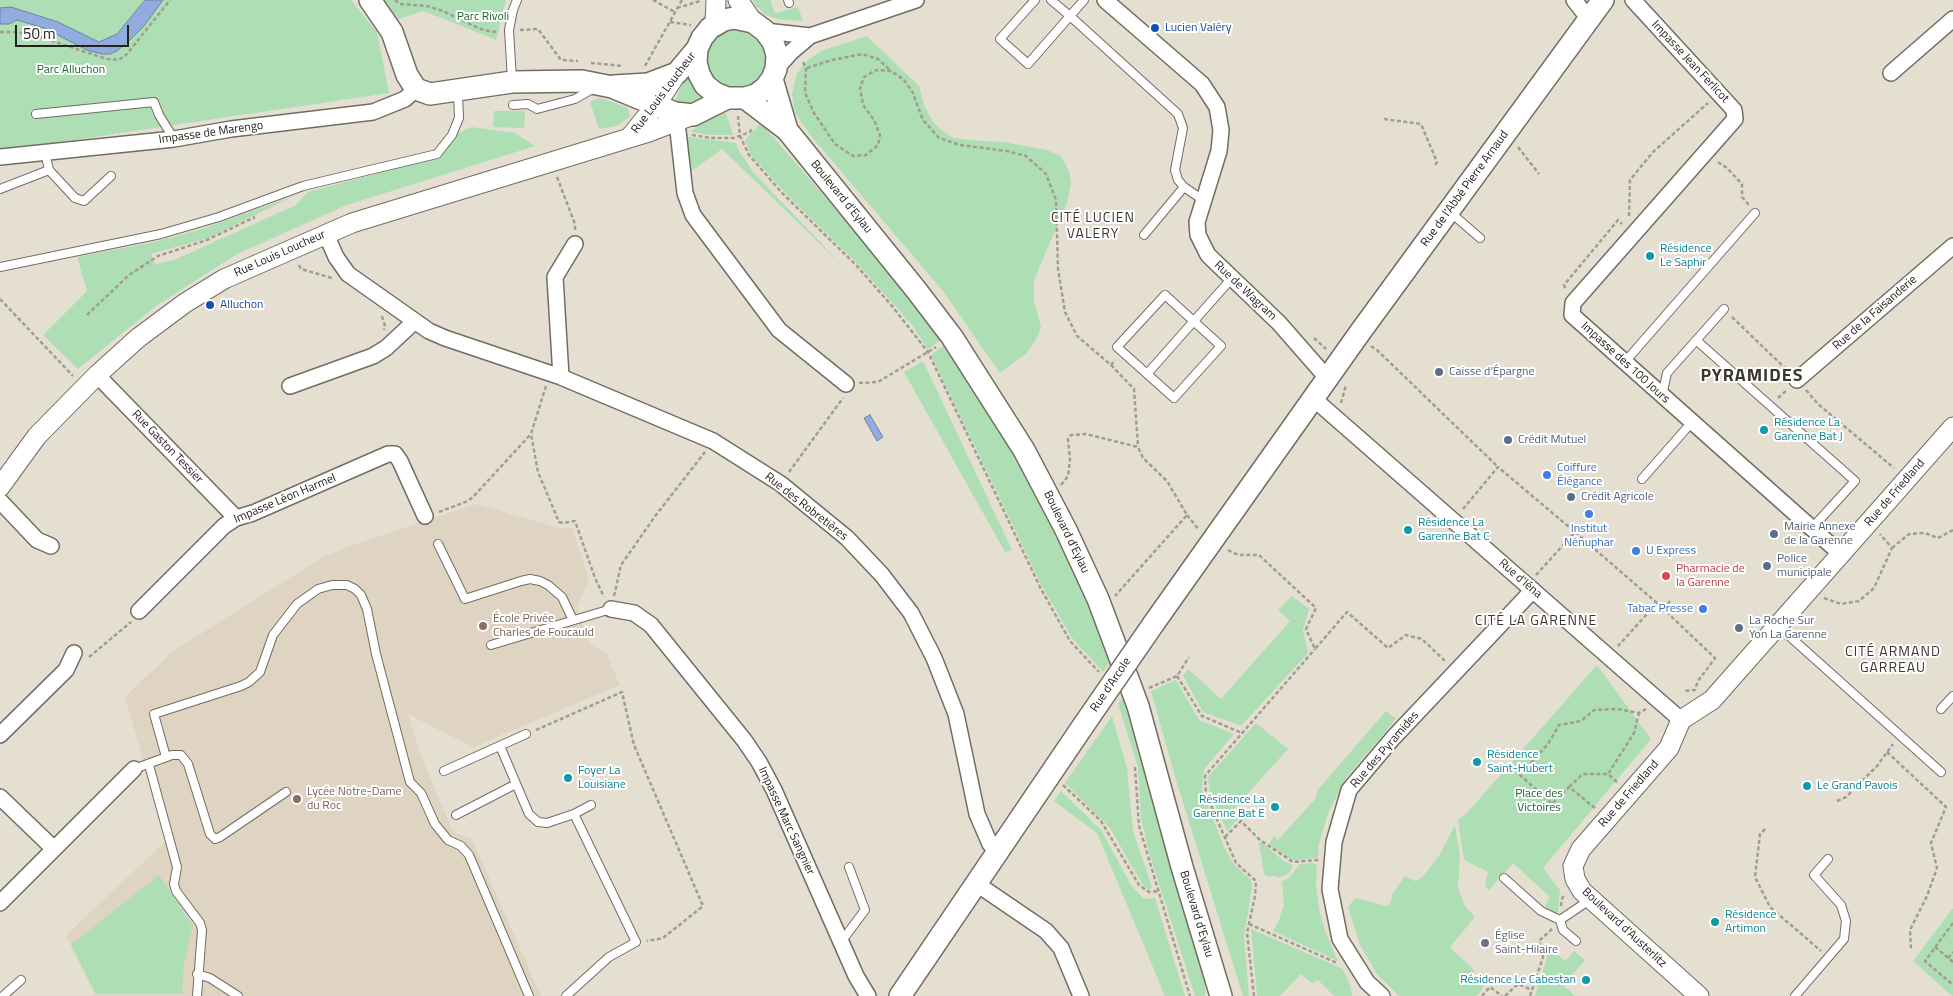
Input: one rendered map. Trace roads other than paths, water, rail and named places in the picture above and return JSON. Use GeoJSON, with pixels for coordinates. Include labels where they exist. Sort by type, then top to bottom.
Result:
{"type":"FeatureCollection","features":[{"type":"Feature","properties":{"kind":"main road"},"geometry":{"type":"LineString","coordinates":[[370,0],[392,32],[407,75],[416,89],[430,94],[512,82],[582,82],[606,86],[675,113],[683,125]]}},
{"type":"Feature","properties":{"kind":"main road","name":"Rue de l'Abbé Pierre Arnaud"},"geometry":{"type":"LineString","coordinates":[[1332,363],[1357,338],[1603,0]]}},
{"type":"Feature","properties":{"kind":"main road"},"geometry":{"type":"LineString","coordinates":[[734,18],[759,26],[773,42],[777,55],[774,74],[760,91],[736,99],[715,93],[706,85],[699,74],[696,62],[697,49],[702,38],[715,24],[734,18]]}},
{"type":"Feature","properties":{"kind":"main road","name":"Rue Louis Loucheur"},"geometry":{"type":"LineString","coordinates":[[677,73],[697,49]]}},
{"type":"Feature","properties":{"kind":"main road"},"geometry":{"type":"LineString","coordinates":[[606,86],[648,84],[677,73]]}},
{"type":"Feature","properties":{"kind":"main road","name":"Boulevard d'Eylau"},"geometry":{"type":"LineString","coordinates":[[774,74],[787,130]]}},
{"type":"Feature","properties":{"kind":"main road","name":"Rue Louis Loucheur"},"geometry":{"type":"LineString","coordinates":[[683,125],[736,99]]}},
{"type":"Feature","properties":{"kind":"main road","name":"Boulevard d'Eylau"},"geometry":{"type":"LineString","coordinates":[[736,99],[763,111],[787,130],[952,336],[1024,450],[1051,500],[1102,611],[1134,695],[1221,996]]}},
{"type":"Feature","properties":{"kind":"main road","name":"Rue d'Arcole"},"geometry":{"type":"LineString","coordinates":[[900,996],[1082,726],[1314,399],[1332,363]]}},
{"type":"Feature","properties":{"kind":"street"},"geometry":{"type":"LineString","coordinates":[[715,24],[716,0]]}},
{"type":"Feature","properties":{"kind":"street"},"geometry":{"type":"LineString","coordinates":[[738,0],[759,26],[810,36]]}},
{"type":"Feature","properties":{"kind":"street"},"geometry":{"type":"LineString","coordinates":[[774,74],[795,48],[810,36],[916,0]]}},
{"type":"Feature","properties":{"kind":"street","name":"Rue de Wagram"},"geometry":{"type":"LineString","coordinates":[[1106,0],[1202,84],[1217,108],[1221,130],[1219,151],[1202,200],[1197,222],[1201,244],[1214,262],[1279,323],[1332,363]]}},
{"type":"Feature","properties":{"kind":"street"},"geometry":{"type":"LineString","coordinates":[[1574,0],[1589,19]]}},
{"type":"Feature","properties":{"kind":"street","name":"Impasse Jean Ferlicot"},"geometry":{"type":"LineString","coordinates":[[1573,303],[1708,152],[1735,119],[1734,110],[1633,0]]}},
{"type":"Feature","properties":{"kind":"street"},"geometry":{"type":"LineString","coordinates":[[1891,73],[1953,19]]}},
{"type":"Feature","properties":{"kind":"street","name":"Rue Louis Loucheur"},"geometry":{"type":"LineString","coordinates":[[630,138],[656,105],[677,73]]}},
{"type":"Feature","properties":{"kind":"street","name":"Impasse de Marengo"},"geometry":{"type":"LineString","coordinates":[[0,157],[174,139],[373,112],[405,99],[416,89]]}},
{"type":"Feature","properties":{"kind":"street"},"geometry":{"type":"LineString","coordinates":[[683,125],[684,193],[693,215],[779,330],[844,390]]}},
{"type":"Feature","properties":{"kind":"street","name":"Rue Louis Loucheur"},"geometry":{"type":"LineString","coordinates":[[0,487],[37,436],[91,381],[138,338],[185,303],[224,279],[352,222],[551,161],[683,125]]}},
{"type":"Feature","properties":{"kind":"street","name":"Rue des Robretières"},"geometry":{"type":"LineString","coordinates":[[326,234],[339,262],[348,274],[429,332],[556,375],[713,441],[781,484],[847,538],[882,575],[911,613],[934,658],[956,714],[977,814],[990,844],[998,852]]}},
{"type":"Feature","properties":{"kind":"street"},"geometry":{"type":"LineString","coordinates":[[556,375],[555,277],[575,244]]}},
{"type":"Feature","properties":{"kind":"street","name":"Rue de la Faisanderie"},"geometry":{"type":"LineString","coordinates":[[1797,380],[1953,246]]}},
{"type":"Feature","properties":{"kind":"street","name":"Impasse des 100 Jours"},"geometry":{"type":"LineString","coordinates":[[1573,303],[1572,316],[1842,554]]}},
{"type":"Feature","properties":{"kind":"street"},"geometry":{"type":"LineString","coordinates":[[290,386],[373,356],[393,342],[414,322]]}},
{"type":"Feature","properties":{"kind":"street","name":"Rue Gaston Tessier"},"geometry":{"type":"LineString","coordinates":[[91,381],[236,518]]}},
{"type":"Feature","properties":{"kind":"street","name":"Rue d'Iéna"},"geometry":{"type":"LineString","coordinates":[[1314,399],[1681,720]]}},
{"type":"Feature","properties":{"kind":"street","name":"Rue de Friedland"},"geometry":{"type":"LineString","coordinates":[[1581,849],[1669,748],[1681,720],[1712,700],[1953,427]]}},
{"type":"Feature","properties":{"kind":"street","name":"Impasse Léon Harmel"},"geometry":{"type":"LineString","coordinates":[[139,611],[224,526],[236,518],[254,513],[388,454],[395,454],[400,461],[425,516]]}},
{"type":"Feature","properties":{"kind":"street"},"geometry":{"type":"LineString","coordinates":[[0,501],[38,540],[51,546]]}},
{"type":"Feature","properties":{"kind":"street","name":"Rue des Pyramides"},"geometry":{"type":"LineString","coordinates":[[1382,996],[1367,982],[1340,939],[1330,889],[1334,842],[1349,790],[1393,738],[1530,588]]}},
{"type":"Feature","properties":{"kind":"street","name":"Impasse Marc Sangnier"},"geometry":{"type":"LineString","coordinates":[[611,610],[634,613],[651,626],[760,762],[856,976],[868,996]]}},
{"type":"Feature","properties":{"kind":"street"},"geometry":{"type":"LineString","coordinates":[[0,735],[66,670],[74,653]]}},
{"type":"Feature","properties":{"kind":"street"},"geometry":{"type":"LineString","coordinates":[[0,903],[134,769]]}},
{"type":"Feature","properties":{"kind":"street"},"geometry":{"type":"LineString","coordinates":[[0,797],[54,849]]}},
{"type":"Feature","properties":{"kind":"street","name":"Boulevard d'Austerlitz"},"geometry":{"type":"LineString","coordinates":[[1581,849],[1573,866],[1575,879],[1582,892],[1699,996]]}},
{"type":"Feature","properties":{"kind":"street"},"geometry":{"type":"LineString","coordinates":[[977,884],[1046,931],[1062,948],[1081,996]]}},
{"type":"Feature","properties":{"kind":"lane"},"geometry":{"type":"LineString","coordinates":[[512,82],[509,30],[513,10],[518,0]]}},
{"type":"Feature","properties":{"kind":"lane"},"geometry":{"type":"LineString","coordinates":[[1035,0],[1000,39],[1028,64],[1084,0]]}},
{"type":"Feature","properties":{"kind":"lane"},"geometry":{"type":"LineString","coordinates":[[1051,0],[1178,114],[1183,128],[1175,170],[1178,180],[1184,187],[1202,200]]}},
{"type":"Feature","properties":{"kind":"lane"},"geometry":{"type":"LineString","coordinates":[[512,105],[528,104],[537,109],[575,99],[606,86]]}},
{"type":"Feature","properties":{"kind":"lane"},"geometry":{"type":"LineString","coordinates":[[0,267],[161,234],[219,217],[303,186],[437,154],[452,135],[459,118],[458,91]]}},
{"type":"Feature","properties":{"kind":"lane"},"geometry":{"type":"LineString","coordinates":[[36,114],[154,102],[159,115],[174,139]]}},
{"type":"Feature","properties":{"kind":"lane"},"geometry":{"type":"LineString","coordinates":[[44,152],[49,170],[75,198],[84,201],[110,176]]}},
{"type":"Feature","properties":{"kind":"lane"},"geometry":{"type":"LineString","coordinates":[[0,189],[49,170]]}},
{"type":"Feature","properties":{"kind":"lane"},"geometry":{"type":"LineString","coordinates":[[1144,235],[1184,187]]}},
{"type":"Feature","properties":{"kind":"lane"},"geometry":{"type":"LineString","coordinates":[[1449,211],[1480,238]]}},
{"type":"Feature","properties":{"kind":"lane"},"geometry":{"type":"LineString","coordinates":[[1624,363],[1755,213]]}},
{"type":"Feature","properties":{"kind":"lane"},"geometry":{"type":"LineString","coordinates":[[1146,374],[1232,278]]}},
{"type":"Feature","properties":{"kind":"lane"},"geometry":{"type":"LineString","coordinates":[[1165,295],[1194,321],[1221,346],[1174,398],[1117,347],[1165,295]]}},
{"type":"Feature","properties":{"kind":"lane"},"geometry":{"type":"LineString","coordinates":[[1662,396],[1667,373],[1724,308]]}},
{"type":"Feature","properties":{"kind":"lane"},"geometry":{"type":"LineString","coordinates":[[1696,340],[1855,481],[1812,528]]}},
{"type":"Feature","properties":{"kind":"lane"},"geometry":{"type":"LineString","coordinates":[[1642,479],[1692,422]]}},
{"type":"Feature","properties":{"kind":"lane"},"geometry":{"type":"LineString","coordinates":[[438,544],[465,599],[530,579],[548,585],[562,597],[573,620]]}},
{"type":"Feature","properties":{"kind":"lane"},"geometry":{"type":"LineString","coordinates":[[166,757],[154,714],[158,711],[249,682],[260,672],[273,635],[298,604],[318,589],[332,585],[347,585],[355,589],[361,595],[367,609],[376,654],[410,782],[421,793],[448,840],[461,846],[469,855],[529,996]]}},
{"type":"Feature","properties":{"kind":"lane"},"geometry":{"type":"LineString","coordinates":[[491,645],[611,610]]}},
{"type":"Feature","properties":{"kind":"lane"},"geometry":{"type":"LineString","coordinates":[[1778,626],[1941,772]]}},
{"type":"Feature","properties":{"kind":"lane"},"geometry":{"type":"LineString","coordinates":[[1941,709],[1953,696]]}},
{"type":"Feature","properties":{"kind":"lane"},"geometry":{"type":"LineString","coordinates":[[444,771],[526,734]]}},
{"type":"Feature","properties":{"kind":"lane"},"geometry":{"type":"LineString","coordinates":[[500,746],[530,814],[538,822],[547,823],[574,814],[591,805]]}},
{"type":"Feature","properties":{"kind":"lane"},"geometry":{"type":"LineString","coordinates":[[134,769],[172,755],[181,755],[188,764],[210,834],[215,839],[286,792]]}},
{"type":"Feature","properties":{"kind":"lane"},"geometry":{"type":"LineString","coordinates":[[149,764],[177,867],[174,884],[176,890],[200,923],[202,930],[197,974],[197,996]]}},
{"type":"Feature","properties":{"kind":"lane"},"geometry":{"type":"LineString","coordinates":[[456,815],[516,784]]}},
{"type":"Feature","properties":{"kind":"lane"},"geometry":{"type":"LineString","coordinates":[[566,996],[609,957],[636,942],[574,814]]}},
{"type":"Feature","properties":{"kind":"lane"},"geometry":{"type":"LineString","coordinates":[[1795,996],[1844,939],[1846,921],[1841,904],[1814,875],[1828,858]]}},
{"type":"Feature","properties":{"kind":"lane"},"geometry":{"type":"LineString","coordinates":[[841,942],[865,910],[849,868]]}},
{"type":"Feature","properties":{"kind":"lane"},"geometry":{"type":"LineString","coordinates":[[1504,878],[1541,911],[1560,920],[1563,930],[1576,941]]}},
{"type":"Feature","properties":{"kind":"lane"},"geometry":{"type":"LineString","coordinates":[[1560,920],[1591,900]]}},
{"type":"Feature","properties":{"kind":"lane"},"geometry":{"type":"LineString","coordinates":[[197,974],[210,978],[238,996]]}},
{"type":"Feature","properties":{"kind":"lane"},"geometry":{"type":"LineString","coordinates":[[3,996],[21,980]]}},
{"type":"Feature","properties":{"kind":"water"},"geometry":{"type":"Polygon","coordinates":[[[145,0],[163,0],[144,26],[117,51],[110,54],[87,50],[44,28],[17,20],[9,24],[0,24],[0,8],[11,7],[58,22],[99,42],[117,34],[145,0]]]}},
{"type":"Feature","properties":{"kind":"water"},"geometry":{"type":"Polygon","coordinates":[[[870,415],[883,437],[877,441],[864,418],[870,415]]]}},
{"type":"Feature","properties":{"kind":"place","name":"Lucien Valéry"},"geometry":{"type":"Point","coordinates":[1155,28]}},
{"type":"Feature","properties":{"kind":"place","name":"Résidence Le Saphir"},"geometry":{"type":"Point","coordinates":[1650,256]}},
{"type":"Feature","properties":{"kind":"place","name":"Alluchon"},"geometry":{"type":"Point","coordinates":[210,305]}},
{"type":"Feature","properties":{"kind":"place","name":"Caisse d'Épargne"},"geometry":{"type":"Point","coordinates":[1439,372]}},
{"type":"Feature","properties":{"kind":"place","name":"Résidence La Garenne Bat J"},"geometry":{"type":"Point","coordinates":[1764,430]}},
{"type":"Feature","properties":{"kind":"place","name":"Crédit Mutuel"},"geometry":{"type":"Point","coordinates":[1508,440]}},
{"type":"Feature","properties":{"kind":"place","name":"Coiffure Élégance"},"geometry":{"type":"Point","coordinates":[1547,475]}},
{"type":"Feature","properties":{"kind":"place","name":"Crédit Agricole"},"geometry":{"type":"Point","coordinates":[1571,497]}},
{"type":"Feature","properties":{"kind":"place","name":"Institut Nénuphar"},"geometry":{"type":"Point","coordinates":[1589,514]}},
{"type":"Feature","properties":{"kind":"place","name":"Résidence La Garenne Bat C"},"geometry":{"type":"Point","coordinates":[1408,530]}},
{"type":"Feature","properties":{"kind":"place","name":"Mairie Annexe de la Garenne"},"geometry":{"type":"Point","coordinates":[1774,534]}},
{"type":"Feature","properties":{"kind":"place","name":"U Express"},"geometry":{"type":"Point","coordinates":[1636,551]}},
{"type":"Feature","properties":{"kind":"place","name":"Police municipale"},"geometry":{"type":"Point","coordinates":[1767,566]}},
{"type":"Feature","properties":{"kind":"place","name":"Pharmacie de la Garenne"},"geometry":{"type":"Point","coordinates":[1666,576]}},
{"type":"Feature","properties":{"kind":"place","name":"Tabac Presse"},"geometry":{"type":"Point","coordinates":[1703,609]}},
{"type":"Feature","properties":{"kind":"place","name":"École Privée Charles de Foucauld"},"geometry":{"type":"Point","coordinates":[483,626]}},
{"type":"Feature","properties":{"kind":"place","name":"La Roche Sur Yon La Garenne"},"geometry":{"type":"Point","coordinates":[1739,628]}},
{"type":"Feature","properties":{"kind":"place","name":"Résidence Saint-Hubert"},"geometry":{"type":"Point","coordinates":[1477,762]}},
{"type":"Feature","properties":{"kind":"place","name":"Foyer La Louisiane"},"geometry":{"type":"Point","coordinates":[568,778]}},
{"type":"Feature","properties":{"kind":"place","name":"Le Grand Pavois"},"geometry":{"type":"Point","coordinates":[1807,786]}},
{"type":"Feature","properties":{"kind":"place","name":"Lycée Notre-Dame du Roc"},"geometry":{"type":"Point","coordinates":[297,799]}},
{"type":"Feature","properties":{"kind":"place","name":"Résidence La Garenne Bat E"},"geometry":{"type":"Point","coordinates":[1275,807]}},
{"type":"Feature","properties":{"kind":"place","name":"Résidence Artimon"},"geometry":{"type":"Point","coordinates":[1715,922]}},
{"type":"Feature","properties":{"kind":"place","name":"Église Saint-Hilaire"},"geometry":{"type":"Point","coordinates":[1485,943]}},
{"type":"Feature","properties":{"kind":"place","name":"Résidence Le Cabestan"},"geometry":{"type":"Point","coordinates":[1586,980]}},
{"type":"Feature","properties":{"kind":"district","name":"CITÉ LUCIEN VALERY"},"geometry":{"type":"Point","coordinates":[1093,227]}},
{"type":"Feature","properties":{"kind":"district","name":"PYRAMIDES"},"geometry":{"type":"Point","coordinates":[1752,377]}},
{"type":"Feature","properties":{"kind":"district","name":"CITÉ LA GARENNE"},"geometry":{"type":"Point","coordinates":[1536,622]}},
{"type":"Feature","properties":{"kind":"district","name":"CITÉ ARMAND GARREAU"},"geometry":{"type":"Point","coordinates":[1893,662]}},
{"type":"Feature","properties":{"kind":"park label","name":"Parc Rivoli"},"geometry":{"type":"Point","coordinates":[483,17]}},
{"type":"Feature","properties":{"kind":"park label","name":"Parc Alluchon"},"geometry":{"type":"Point","coordinates":[71,70]}},
{"type":"Feature","properties":{"kind":"park label","name":"Place des Victoires"},"geometry":{"type":"Point","coordinates":[1539,801]}}]}
